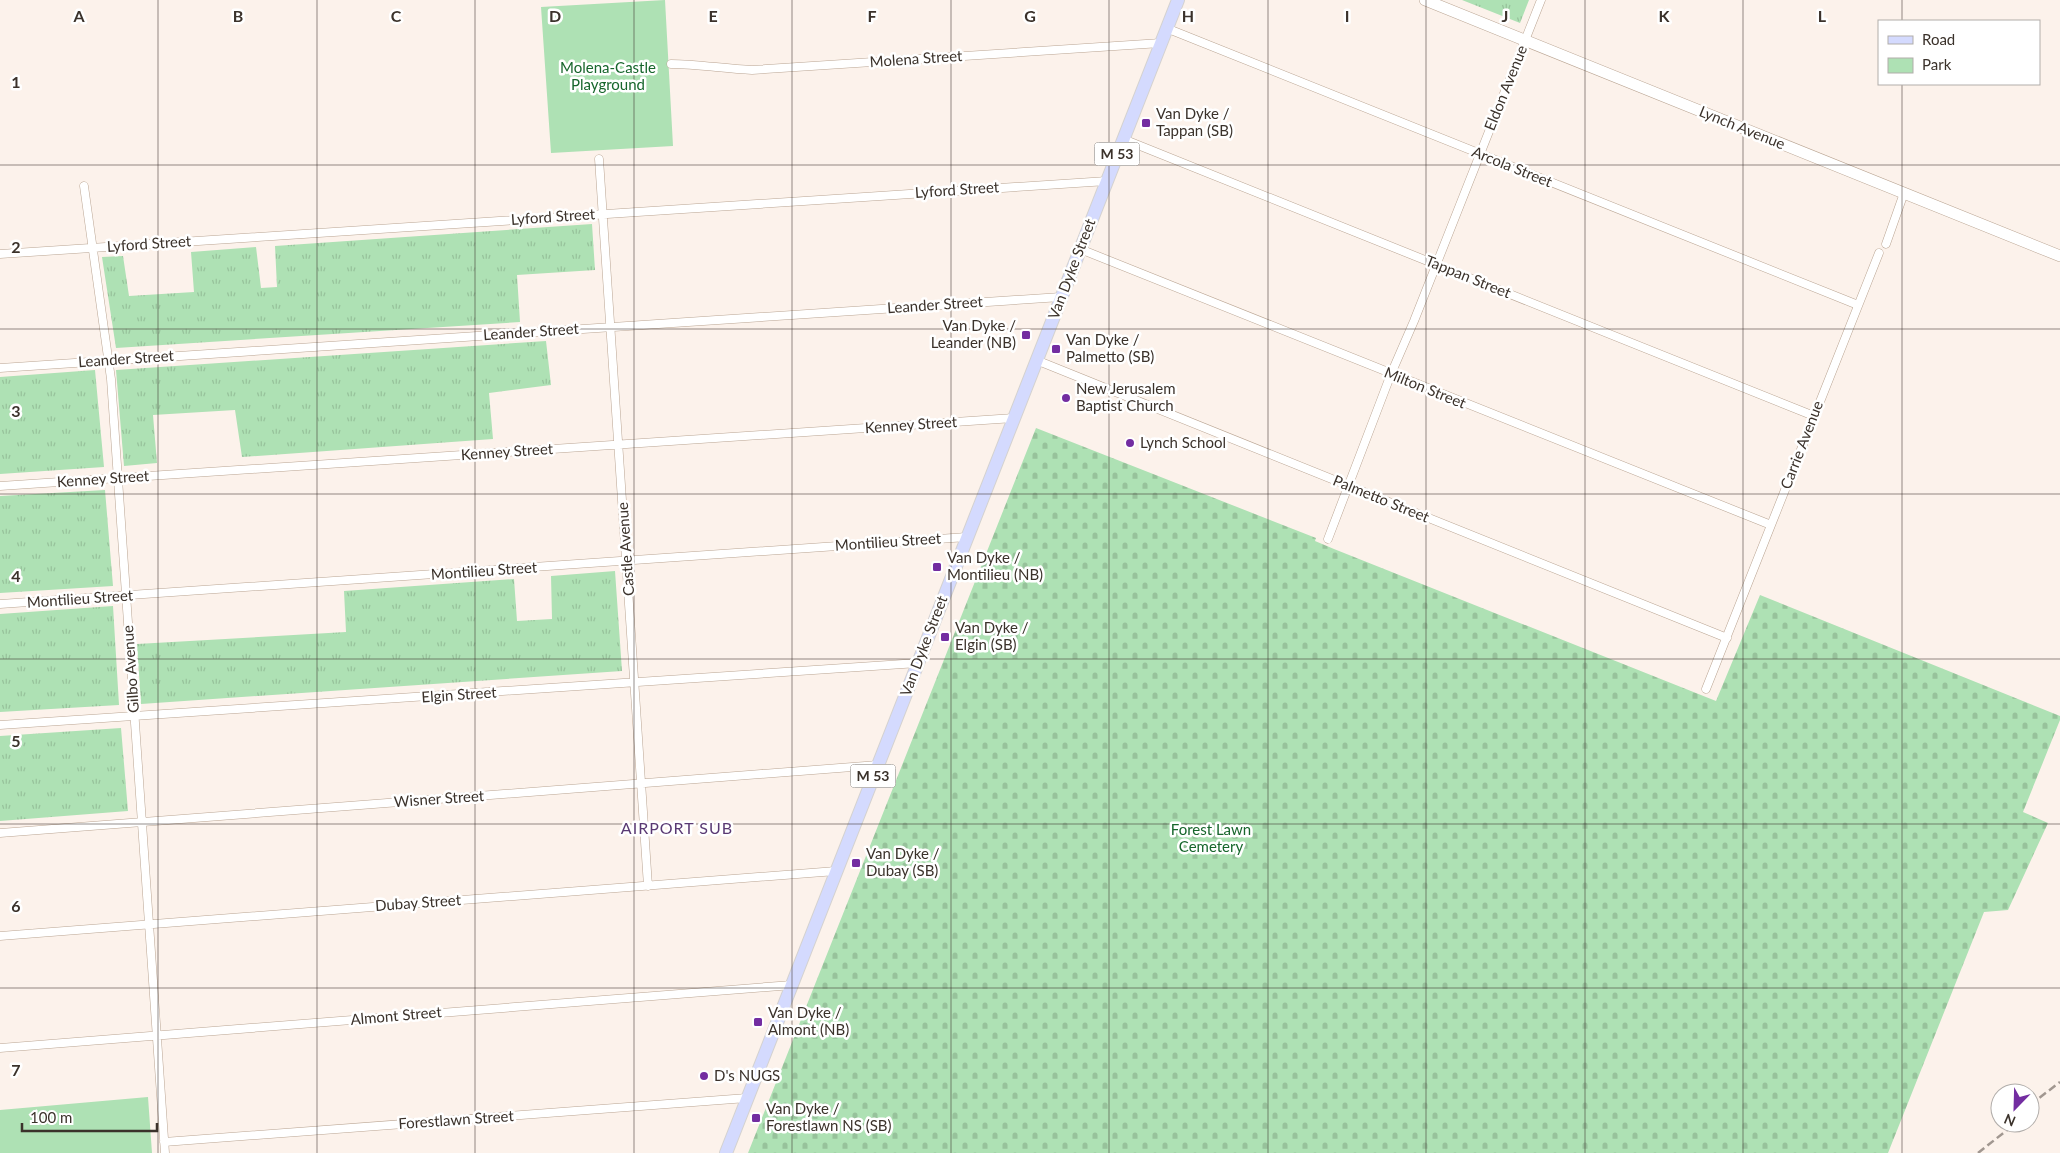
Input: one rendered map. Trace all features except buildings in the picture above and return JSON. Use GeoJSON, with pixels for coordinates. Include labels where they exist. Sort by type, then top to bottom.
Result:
{"type":"FeatureCollection","features":[{"type":"Feature","properties":{"kind":"main road","name":"Van Dyke Street"},"geometry":{"type":"LineString","coordinates":[[726,1153],[1178,0]]}},
{"type":"Feature","properties":{"kind":"street","name":"Lynch Avenue"},"geometry":{"type":"LineString","coordinates":[[1425,0],[2060,256]]}},
{"type":"Feature","properties":{"kind":"street","name":"Eldon Avenue"},"geometry":{"type":"LineString","coordinates":[[1328,539],[1391,374],[1541,0]]}},
{"type":"Feature","properties":{"kind":"street","name":"Arcola Street"},"geometry":{"type":"LineString","coordinates":[[1166,28],[1858,305]]}},
{"type":"Feature","properties":{"kind":"street","name":"Molena Street"},"geometry":{"type":"LineString","coordinates":[[671,64],[694,64],[752,70],[1161,43]]}},
{"type":"Feature","properties":{"kind":"street","name":"Tappan Street"},"geometry":{"type":"LineString","coordinates":[[1123,139],[1814,416]]}},
{"type":"Feature","properties":{"kind":"street","name":"Castle Avenue"},"geometry":{"type":"LineString","coordinates":[[599,159],[648,886]]}},
{"type":"Feature","properties":{"kind":"street","name":"Lyford Street"},"geometry":{"type":"LineString","coordinates":[[0,254],[1107,181]]}},
{"type":"Feature","properties":{"kind":"street","name":"Gilbo Avenue"},"geometry":{"type":"LineString","coordinates":[[84,186],[108,360],[165,1153]]}},
{"type":"Feature","properties":{"kind":"street"},"geometry":{"type":"LineString","coordinates":[[1886,244],[1904,193]]}},
{"type":"Feature","properties":{"kind":"street","name":"Milton Street"},"geometry":{"type":"LineString","coordinates":[[1080,250],[1771,525]]}},
{"type":"Feature","properties":{"kind":"street","name":"Carrie Avenue"},"geometry":{"type":"LineString","coordinates":[[1706,689],[1879,252]]}},
{"type":"Feature","properties":{"kind":"street","name":"Leander Street"},"geometry":{"type":"LineString","coordinates":[[0,368],[1061,297]]}},
{"type":"Feature","properties":{"kind":"street","name":"Palmetto Street"},"geometry":{"type":"LineString","coordinates":[[1036,360],[1727,638]]}},
{"type":"Feature","properties":{"kind":"street","name":"Kenney Street"},"geometry":{"type":"LineString","coordinates":[[0,486],[1014,418]]}},
{"type":"Feature","properties":{"kind":"street","name":"Montilieu Street"},"geometry":{"type":"LineString","coordinates":[[0,604],[967,537]]}},
{"type":"Feature","properties":{"kind":"street","name":"Elgin Street"},"geometry":{"type":"LineString","coordinates":[[0,724],[918,663]]}},
{"type":"Feature","properties":{"kind":"street","name":"Wisner Street"},"geometry":{"type":"LineString","coordinates":[[0,833],[878,765]]}},
{"type":"Feature","properties":{"kind":"street","name":"Dubay Street"},"geometry":{"type":"LineString","coordinates":[[0,936],[836,871]]}},
{"type":"Feature","properties":{"kind":"street","name":"Almont Street"},"geometry":{"type":"LineString","coordinates":[[0,1048],[792,985]]}},
{"type":"Feature","properties":{"kind":"street","name":"Forestlawn Street"},"geometry":{"type":"LineString","coordinates":[[164,1142],[747,1098]]}},
{"type":"Feature","properties":{"kind":"green space","name":"Molena-Castle Playground"},"geometry":{"type":"Polygon","coordinates":[[[665,0],[673,146],[551,153],[541,7],[665,0]]]}},
{"type":"Feature","properties":{"kind":"green space"},"geometry":{"type":"Polygon","coordinates":[[[1462,0],[1529,0],[1520,23],[1462,0]]]}},
{"type":"Feature","properties":{"kind":"green space"},"geometry":{"type":"Polygon","coordinates":[[[592,224],[595,270],[517,275],[520,322],[116,348],[102,257],[123,256],[129,296],[194,292],[191,252],[256,247],[261,288],[277,287],[275,246],[592,224]]]}},
{"type":"Feature","properties":{"kind":"green space"},"geometry":{"type":"Polygon","coordinates":[[[546,341],[551,385],[489,393],[493,439],[242,457],[235,410],[153,415],[157,463],[124,466],[116,370],[546,341]]]}},
{"type":"Feature","properties":{"kind":"green space"},"geometry":{"type":"Polygon","coordinates":[[[95,370],[104,467],[0,474],[0,377],[95,370]]]}},
{"type":"Feature","properties":{"kind":"green space","name":"Forest Lawn Cemetery"},"geometry":{"type":"Polygon","coordinates":[[[1036,428],[1316,538],[1315,541],[1334,549],[1716,701],[1760,595],[2060,716],[2023,812],[2048,823],[2008,910],[1984,912],[1888,1153],[748,1153],[1036,428]]]}},
{"type":"Feature","properties":{"kind":"green space"},"geometry":{"type":"Polygon","coordinates":[[[105,490],[113,586],[0,593],[0,496],[105,490]]]}},
{"type":"Feature","properties":{"kind":"green space"},"geometry":{"type":"Polygon","coordinates":[[[615,571],[622,671],[141,704],[137,644],[346,632],[344,591],[514,579],[517,621],[552,619],[551,576],[615,571]]]}},
{"type":"Feature","properties":{"kind":"green space"},"geometry":{"type":"Polygon","coordinates":[[[113,606],[119,705],[0,712],[0,614],[113,606]]]}},
{"type":"Feature","properties":{"kind":"green space"},"geometry":{"type":"Polygon","coordinates":[[[121,728],[128,811],[0,821],[0,736],[121,728]]]}},
{"type":"Feature","properties":{"kind":"green space"},"geometry":{"type":"Polygon","coordinates":[[[148,1097],[152,1153],[0,1153],[0,1110],[148,1097]]]}},
{"type":"Feature","properties":{"kind":"railway"},"geometry":{"type":"LineString","coordinates":[[2040,1097],[2060,1082]]}},
{"type":"Feature","properties":{"kind":"railway"},"geometry":{"type":"LineString","coordinates":[[1978,1153],[2003,1133]]}},
{"type":"Feature","properties":{"kind":"place","name":"Van Dyke / Tappan (SB)"},"geometry":{"type":"Point","coordinates":[1146,123]}},
{"type":"Feature","properties":{"kind":"place","name":"Van Dyke / Leander (NB)"},"geometry":{"type":"Point","coordinates":[1026,335]}},
{"type":"Feature","properties":{"kind":"place","name":"Van Dyke / Palmetto (SB)"},"geometry":{"type":"Point","coordinates":[1056,349]}},
{"type":"Feature","properties":{"kind":"place","name":"New Jerusalem Baptist Church"},"geometry":{"type":"Point","coordinates":[1066,398]}},
{"type":"Feature","properties":{"kind":"place","name":"Lynch School"},"geometry":{"type":"Point","coordinates":[1130,443]}},
{"type":"Feature","properties":{"kind":"place","name":"Van Dyke / Montilieu (NB)"},"geometry":{"type":"Point","coordinates":[937,567]}},
{"type":"Feature","properties":{"kind":"place","name":"Van Dyke / Elgin (SB)"},"geometry":{"type":"Point","coordinates":[945,637]}},
{"type":"Feature","properties":{"kind":"place","name":"Van Dyke / Dubay (SB)"},"geometry":{"type":"Point","coordinates":[856,863]}},
{"type":"Feature","properties":{"kind":"place","name":"Van Dyke / Almont (NB)"},"geometry":{"type":"Point","coordinates":[758,1022]}},
{"type":"Feature","properties":{"kind":"place","name":"D's NUGS"},"geometry":{"type":"Point","coordinates":[704,1076]}},
{"type":"Feature","properties":{"kind":"place","name":"Van Dyke / Forestlawn NS (SB)"},"geometry":{"type":"Point","coordinates":[756,1118]}},
{"type":"Feature","properties":{"kind":"district","name":"AIRPORT SUB"},"geometry":{"type":"Point","coordinates":[677,828]}}]}
